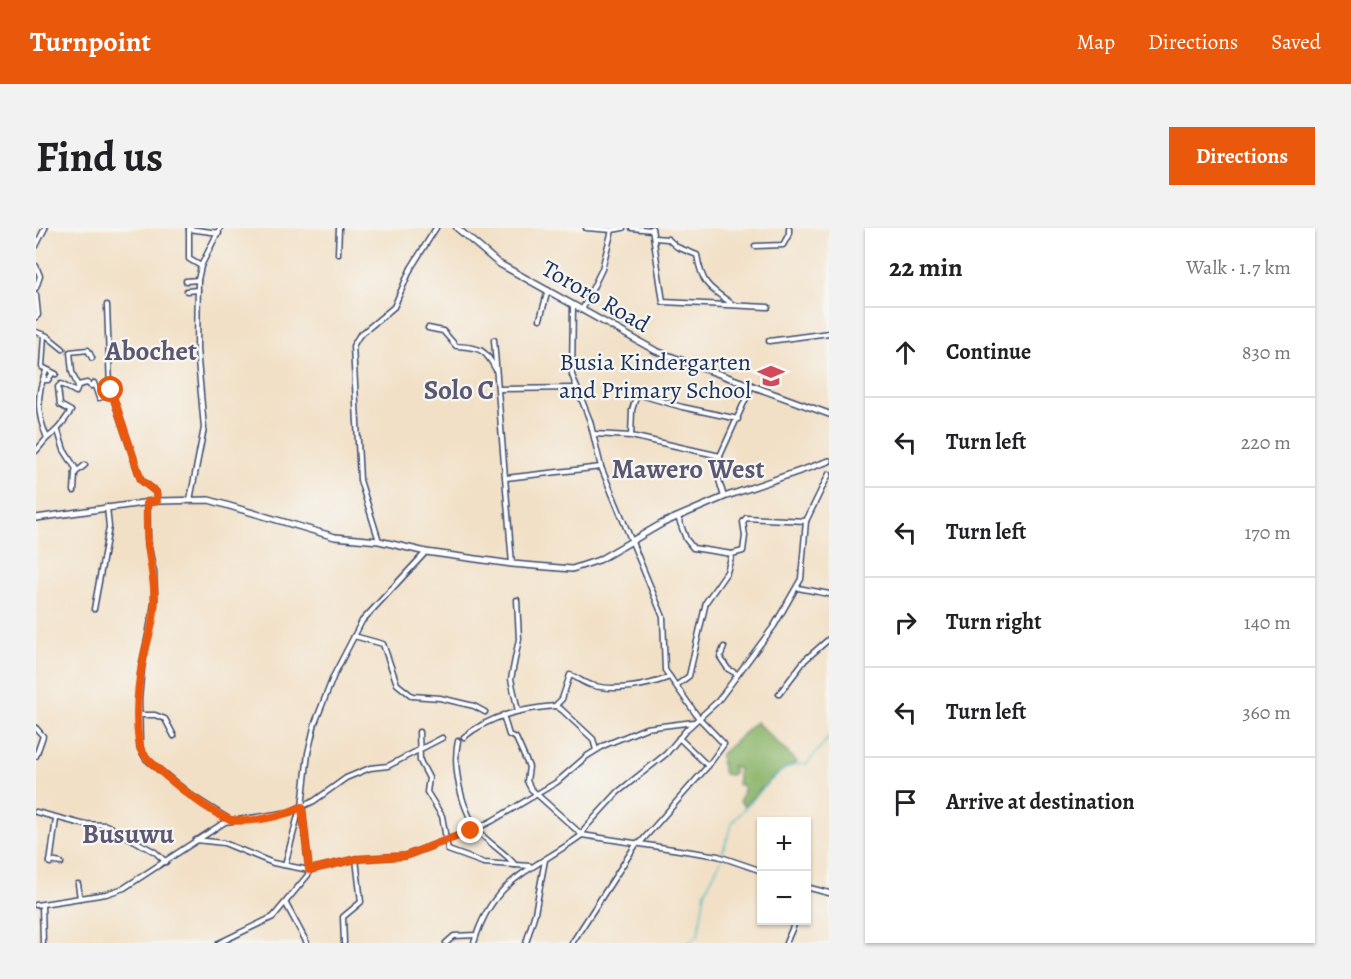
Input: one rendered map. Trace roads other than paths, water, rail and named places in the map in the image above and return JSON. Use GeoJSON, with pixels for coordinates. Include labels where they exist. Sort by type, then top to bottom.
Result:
{"type":"FeatureCollection","features":[{"type":"Feature","properties":{"kind":"main road","name":"Tororo Road"},"geometry":{"type":"LineString","coordinates":[[457,228],[489,257],[665,355],[752,384],[829,414]]}},
{"type":"Feature","properties":{"kind":"main road"},"geometry":{"type":"LineString","coordinates":[[36,518],[147,502],[209,500],[335,537],[379,541],[426,552],[512,564],[579,567],[599,560],[678,516],[723,496],[829,461]]}},
{"type":"Feature","properties":{"kind":"street"},"geometry":{"type":"LineString","coordinates":[[36,246],[45,228]]}},
{"type":"Feature","properties":{"kind":"street"},"geometry":{"type":"LineString","coordinates":[[338,254],[339,228]]}},
{"type":"Feature","properties":{"kind":"street"},"geometry":{"type":"LineString","coordinates":[[379,541],[360,480],[353,346],[359,336],[394,307],[411,268],[436,228]]}},
{"type":"Feature","properties":{"kind":"street"},"geometry":{"type":"LineString","coordinates":[[586,228],[612,230],[623,228]]}},
{"type":"Feature","properties":{"kind":"street"},"geometry":{"type":"LineString","coordinates":[[632,228],[652,229],[663,302],[768,307]]}},
{"type":"Feature","properties":{"kind":"street"},"geometry":{"type":"LineString","coordinates":[[755,246],[783,245],[789,234],[789,228]]}},
{"type":"Feature","properties":{"kind":"street"},"geometry":{"type":"LineString","coordinates":[[190,500],[204,428],[197,349],[198,280],[201,267],[219,231],[189,229],[189,259],[201,267]]}},
{"type":"Feature","properties":{"kind":"street"},"geometry":{"type":"LineString","coordinates":[[582,310],[602,269],[612,230]]}},
{"type":"Feature","properties":{"kind":"street"},"geometry":{"type":"LineString","coordinates":[[654,238],[668,239],[677,247],[695,253],[699,271],[706,285],[735,306]]}},
{"type":"Feature","properties":{"kind":"street"},"geometry":{"type":"LineString","coordinates":[[36,266],[40,276],[36,288]]}},
{"type":"Feature","properties":{"kind":"street"},"geometry":{"type":"LineString","coordinates":[[186,281],[198,280]]}},
{"type":"Feature","properties":{"kind":"street"},"geometry":{"type":"LineString","coordinates":[[187,291],[198,290]]}},
{"type":"Feature","properties":{"kind":"street"},"geometry":{"type":"LineString","coordinates":[[540,319],[548,290]]}},
{"type":"Feature","properties":{"kind":"street"},"geometry":{"type":"LineString","coordinates":[[36,295],[38,315],[36,317]]}},
{"type":"Feature","properties":{"kind":"street"},"geometry":{"type":"LineString","coordinates":[[106,305],[109,383],[141,480],[156,492],[157,501]]}},
{"type":"Feature","properties":{"kind":"street"},"geometry":{"type":"LineString","coordinates":[[572,943],[638,843],[708,766],[724,744],[698,717],[670,677],[664,663],[663,617],[601,467],[594,434],[576,388],[571,354],[573,305]]}},
{"type":"Feature","properties":{"kind":"street"},"geometry":{"type":"LineString","coordinates":[[428,328],[443,331],[456,346],[472,347],[484,351],[498,373]]}},
{"type":"Feature","properties":{"kind":"street"},"geometry":{"type":"LineString","coordinates":[[769,341],[829,333]]}},
{"type":"Feature","properties":{"kind":"street"},"geometry":{"type":"LineString","coordinates":[[39,335],[63,349]]}},
{"type":"Feature","properties":{"kind":"street"},"geometry":{"type":"LineString","coordinates":[[39,335],[42,364],[46,371],[54,374],[51,378],[43,380]]}},
{"type":"Feature","properties":{"kind":"street"},"geometry":{"type":"LineString","coordinates":[[494,340],[512,564]]}},
{"type":"Feature","properties":{"kind":"street"},"geometry":{"type":"LineString","coordinates":[[74,491],[76,469],[64,450],[58,431],[62,420],[71,411],[60,405],[58,387],[61,384],[76,392],[78,385],[72,372],[70,352],[88,350],[92,358]]}},
{"type":"Feature","properties":{"kind":"street"},"geometry":{"type":"LineString","coordinates":[[46,371],[38,408],[47,438]]}},
{"type":"Feature","properties":{"kind":"street"},"geometry":{"type":"LineString","coordinates":[[78,385],[87,382],[91,386],[94,383],[99,398],[112,394]]}},
{"type":"Feature","properties":{"kind":"street"},"geometry":{"type":"LineString","coordinates":[[723,496],[719,480],[720,456],[738,420],[752,384]]}},
{"type":"Feature","properties":{"kind":"street"},"geometry":{"type":"LineString","coordinates":[[499,389],[576,388]]}},
{"type":"Feature","properties":{"kind":"street"},"geometry":{"type":"LineString","coordinates":[[631,436],[632,410],[637,394],[682,408],[738,420]]}},
{"type":"Feature","properties":{"kind":"street"},"geometry":{"type":"LineString","coordinates":[[36,451],[47,438],[58,431]]}},
{"type":"Feature","properties":{"kind":"street"},"geometry":{"type":"LineString","coordinates":[[594,434],[631,436],[720,456]]}},
{"type":"Feature","properties":{"kind":"street"},"geometry":{"type":"LineString","coordinates":[[75,473],[85,465]]}},
{"type":"Feature","properties":{"kind":"street"},"geometry":{"type":"LineString","coordinates":[[506,478],[601,467]]}},
{"type":"Feature","properties":{"kind":"street"},"geometry":{"type":"LineString","coordinates":[[474,943],[490,904],[531,866],[582,835],[600,810],[666,754],[698,717],[718,701],[774,626],[797,587],[803,566],[806,521],[829,474]]}},
{"type":"Feature","properties":{"kind":"street"},"geometry":{"type":"LineString","coordinates":[[147,502],[148,544],[154,572],[155,600],[142,666],[139,715],[140,748],[143,754],[192,796],[231,820]]}},
{"type":"Feature","properties":{"kind":"street"},"geometry":{"type":"LineString","coordinates":[[94,609],[109,527],[107,507]]}},
{"type":"Feature","properties":{"kind":"street"},"geometry":{"type":"LineString","coordinates":[[678,516],[689,545],[708,552],[732,554],[743,551],[746,536],[743,522],[746,518],[806,521]]}},
{"type":"Feature","properties":{"kind":"street"},"geometry":{"type":"LineString","coordinates":[[285,865],[301,807],[312,735],[334,675],[362,621],[426,552]]}},
{"type":"Feature","properties":{"kind":"street"},"geometry":{"type":"LineString","coordinates":[[677,685],[689,676],[706,602],[727,572],[732,554]]}},
{"type":"Feature","properties":{"kind":"street"},"geometry":{"type":"LineString","coordinates":[[797,587],[829,594]]}},
{"type":"Feature","properties":{"kind":"street"},"geometry":{"type":"LineString","coordinates":[[517,600],[519,639],[511,679],[518,711]]}},
{"type":"Feature","properties":{"kind":"street"},"geometry":{"type":"LineString","coordinates":[[354,635],[383,644],[397,684],[412,696],[440,698],[474,706],[484,712]]}},
{"type":"Feature","properties":{"kind":"street"},"geometry":{"type":"LineString","coordinates":[[779,694],[804,660],[829,639]]}},
{"type":"Feature","properties":{"kind":"street"},"geometry":{"type":"LineString","coordinates":[[724,647],[720,657],[728,669],[737,674]]}},
{"type":"Feature","properties":{"kind":"street"},"geometry":{"type":"LineString","coordinates":[[562,710],[561,701],[570,675],[590,685],[605,687],[643,686],[670,677]]}},
{"type":"Feature","properties":{"kind":"street"},"geometry":{"type":"LineString","coordinates":[[464,737],[477,727],[503,715],[555,706],[561,701]]}},
{"type":"Feature","properties":{"kind":"street"},"geometry":{"type":"LineString","coordinates":[[555,706],[593,739],[596,750]]}},
{"type":"Feature","properties":{"kind":"street"},"geometry":{"type":"LineString","coordinates":[[139,715],[165,719],[174,735]]}},
{"type":"Feature","properties":{"kind":"street"},"geometry":{"type":"LineString","coordinates":[[503,715],[509,735],[516,738],[529,767],[527,781],[582,835],[718,856],[757,869]]}},
{"type":"Feature","properties":{"kind":"street"},"geometry":{"type":"LineString","coordinates":[[196,840],[224,843],[248,854],[309,870],[356,859],[405,856],[477,828],[557,782],[596,750],[646,728],[695,722]]}},
{"type":"Feature","properties":{"kind":"street"},"geometry":{"type":"LineString","coordinates":[[36,728],[43,736],[36,756]]}},
{"type":"Feature","properties":{"kind":"street"},"geometry":{"type":"LineString","coordinates":[[419,732],[420,761],[429,778],[427,792],[442,816],[448,850],[453,854],[484,863],[531,866]]}},
{"type":"Feature","properties":{"kind":"street"},"geometry":{"type":"LineString","coordinates":[[36,905],[106,894],[124,888],[196,840],[231,820],[269,817],[301,807],[346,778],[370,768],[388,766],[442,738]]}},
{"type":"Feature","properties":{"kind":"street"},"geometry":{"type":"LineString","coordinates":[[679,738],[708,766]]}},
{"type":"Feature","properties":{"kind":"street"},"geometry":{"type":"LineString","coordinates":[[458,741],[455,754],[456,775],[469,816],[497,850],[509,856],[515,866]]}},
{"type":"Feature","properties":{"kind":"street"},"geometry":{"type":"LineString","coordinates":[[219,943],[238,937],[273,917],[286,904],[309,870],[301,807]]}},
{"type":"Feature","properties":{"kind":"street"},"geometry":{"type":"LineString","coordinates":[[36,812],[56,819],[93,826],[106,825],[155,852],[166,862]]}},
{"type":"Feature","properties":{"kind":"street"},"geometry":{"type":"LineString","coordinates":[[56,819],[50,862],[61,863]]}},
{"type":"Feature","properties":{"kind":"street"},"geometry":{"type":"LineString","coordinates":[[344,943],[343,917],[361,902],[356,859]]}},
{"type":"Feature","properties":{"kind":"street"},"geometry":{"type":"LineString","coordinates":[[526,943],[535,913],[545,859]]}},
{"type":"Feature","properties":{"kind":"street"},"geometry":{"type":"LineString","coordinates":[[78,884],[80,898]]}},
{"type":"Feature","properties":{"kind":"street"},"geometry":{"type":"LineString","coordinates":[[811,888],[829,893]]}},
{"type":"Feature","properties":{"kind":"street"},"geometry":{"type":"LineString","coordinates":[[286,904],[307,943]]}},
{"type":"Feature","properties":{"kind":"street"},"geometry":{"type":"LineString","coordinates":[[42,905],[43,943]]}},
{"type":"Feature","properties":{"kind":"street"},"geometry":{"type":"LineString","coordinates":[[786,943],[794,925]]}},
{"type":"Feature","properties":{"kind":"street"},"geometry":{"type":"LineString","coordinates":[[446,943],[454,936],[476,935]]}},
{"type":"Feature","properties":{"kind":"waterway"},"geometry":{"type":"LineString","coordinates":[[722,854],[733,821],[783,770],[794,765],[807,764],[829,737]]}},
{"type":"Feature","properties":{"kind":"waterway"},"geometry":{"type":"LineString","coordinates":[[687,943],[698,935],[705,892],[721,860]]}},
{"type":"Feature","properties":{"kind":"place","name":"Busia Kindergarten and Primary School"},"geometry":{"type":"Point","coordinates":[771,376]}},
{"type":"Feature","properties":{"kind":"district","name":"Abochet"},"geometry":{"type":"Point","coordinates":[151,351]}},
{"type":"Feature","properties":{"kind":"district","name":"Solo C"},"geometry":{"type":"Point","coordinates":[459,390]}},
{"type":"Feature","properties":{"kind":"district","name":"Mawero West"},"geometry":{"type":"Point","coordinates":[688,469]}},
{"type":"Feature","properties":{"kind":"district","name":"Busuwu"},"geometry":{"type":"Point","coordinates":[128,834]}}]}
